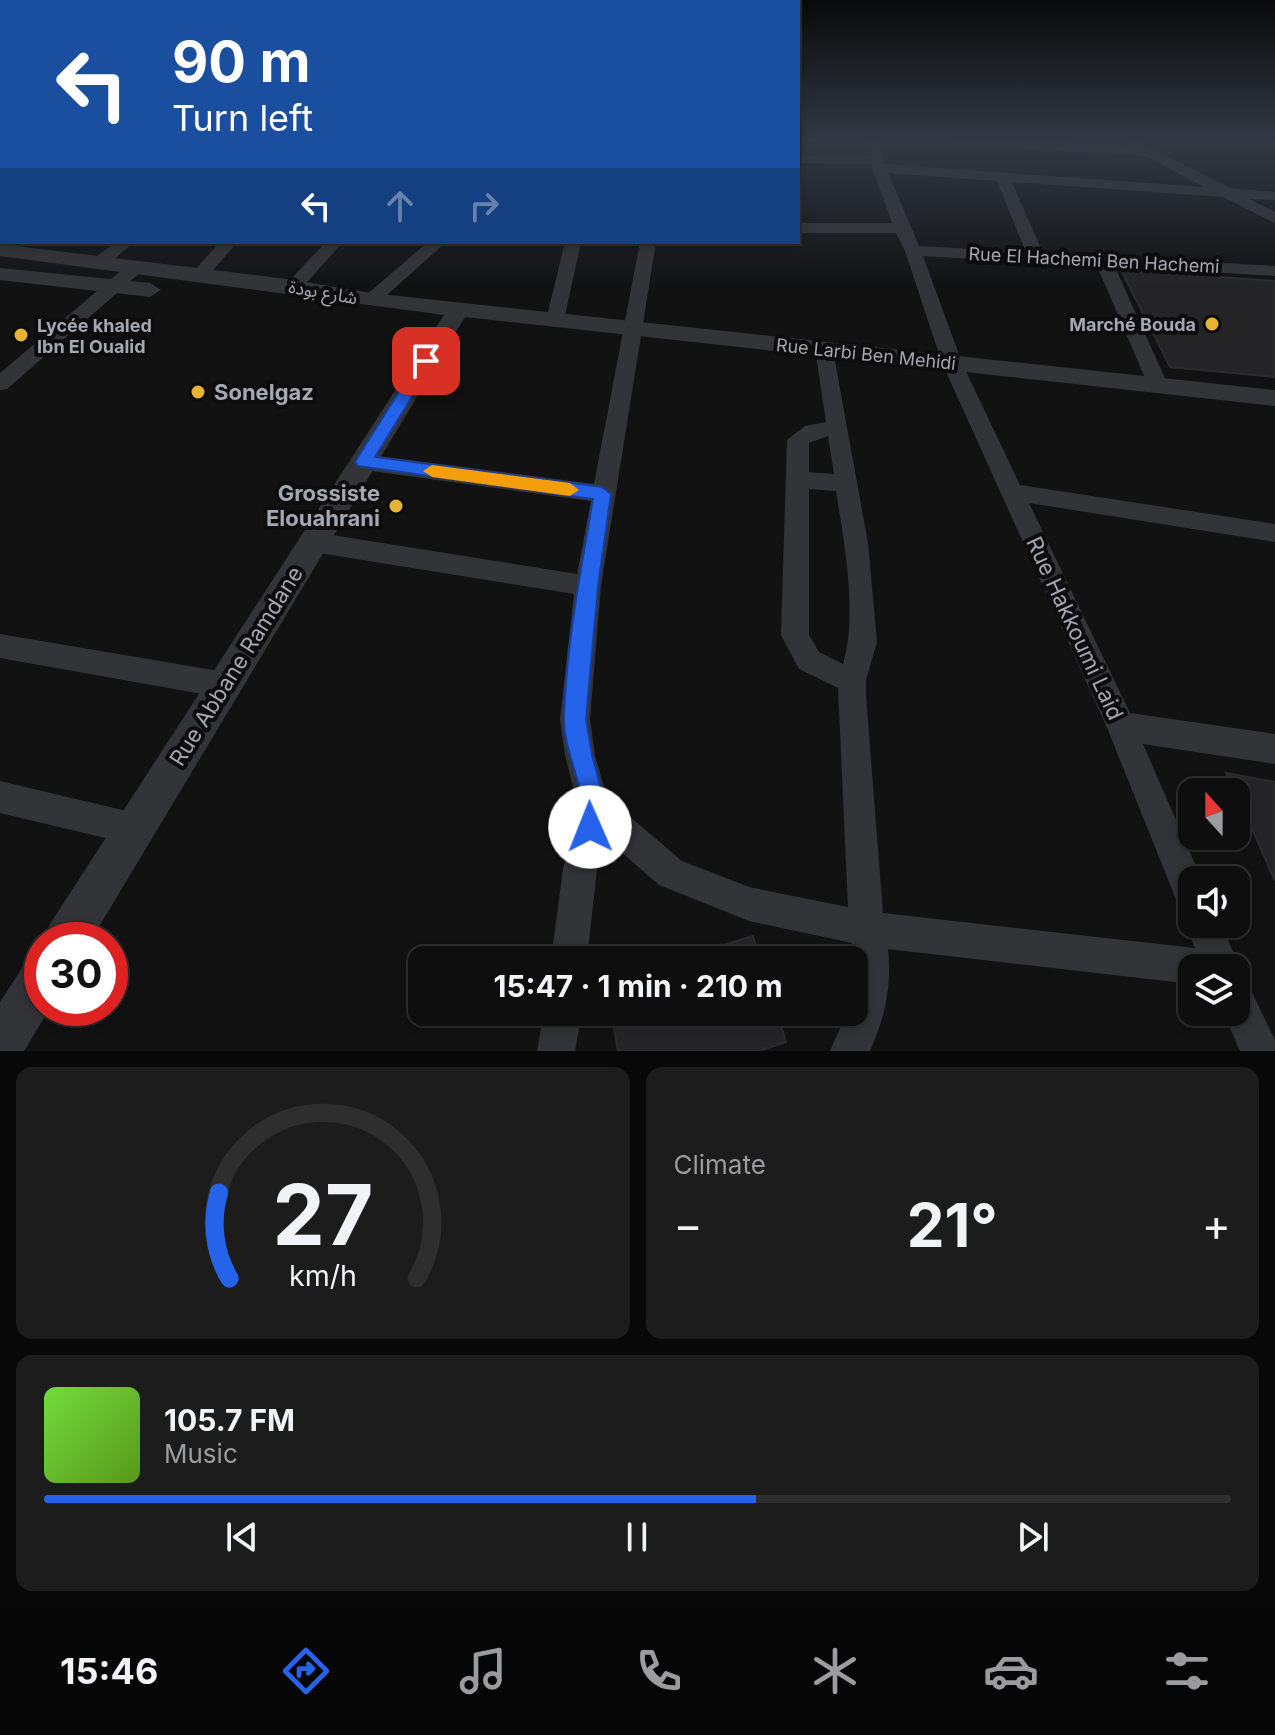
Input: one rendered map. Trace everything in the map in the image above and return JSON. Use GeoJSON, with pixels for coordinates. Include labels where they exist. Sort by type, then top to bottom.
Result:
{"type":"FeatureCollection","features":[{"type":"Feature","properties":{"kind":"street","name":"Rue Hakkoumi Laid"},"geometry":{"type":"LineString","coordinates":[[887,189],[913,251],[952,363],[1121,726],[1179,866]]}},
{"type":"Feature","properties":{"kind":"street"},"geometry":{"type":"LineString","coordinates":[[1008,189],[1036,257]]}},
{"type":"Feature","properties":{"kind":"street"},"geometry":{"type":"LineString","coordinates":[[1182,189],[1275,196]]}},
{"type":"Feature","properties":{"kind":"street"},"geometry":{"type":"LineString","coordinates":[[1221,189],[1275,218]]}},
{"type":"Feature","properties":{"kind":"street"},"geometry":{"type":"LineString","coordinates":[[800,228],[901,228]]}},
{"type":"Feature","properties":{"kind":"street"},"geometry":{"type":"LineString","coordinates":[[99,263],[123,244]]}},
{"type":"Feature","properties":{"kind":"street"},"geometry":{"type":"LineString","coordinates":[[199,276],[227,244]]}},
{"type":"Feature","properties":{"kind":"street"},"geometry":{"type":"LineString","coordinates":[[294,286],[333,244]]}},
{"type":"Feature","properties":{"kind":"street"},"geometry":{"type":"LineString","coordinates":[[371,300],[436,244]]}},
{"type":"Feature","properties":{"kind":"street"},"geometry":{"type":"LineString","coordinates":[[555,320],[573,244]]}},
{"type":"Feature","properties":{"kind":"street"},"geometry":{"type":"LineString","coordinates":[[571,946],[580,869],[594,807],[580,755],[575,719],[588,586],[648,244]]}},
{"type":"Feature","properties":{"kind":"street","name":"شارع بودة"},"geometry":{"type":"LineString","coordinates":[[0,250],[294,286],[371,300]]}},
{"type":"Feature","properties":{"kind":"street","name":"Rue El Hachemi Ben Hachemi"},"geometry":{"type":"LineString","coordinates":[[913,251],[1275,271]]}},
{"type":"Feature","properties":{"kind":"street"},"geometry":{"type":"LineString","coordinates":[[1103,260],[1158,385]]}},
{"type":"Feature","properties":{"kind":"street"},"geometry":{"type":"LineString","coordinates":[[0,384],[135,268]]}},
{"type":"Feature","properties":{"kind":"street","name":"شارع بودة"},"geometry":{"type":"LineString","coordinates":[[0,274],[269,301],[371,300]]}},
{"type":"Feature","properties":{"kind":"street","name":"Rue Larbi Ben Mehidi"},"geometry":{"type":"LineString","coordinates":[[371,300],[1275,398]]}},
{"type":"Feature","properties":{"kind":"street","name":"Rue Abbane Ramdane"},"geometry":{"type":"LineString","coordinates":[[77,922],[458,310]]}},
{"type":"Feature","properties":{"kind":"street"},"geometry":{"type":"LineString","coordinates":[[825,349],[856,543],[863,642],[852,680],[867,929],[873,960],[872,993],[863,1028],[849,1051]]}},
{"type":"Feature","properties":{"kind":"street"},"geometry":{"type":"LineString","coordinates":[[838,427],[813,431],[798,440],[794,587],[797,647],[816,668],[852,680]]}},
{"type":"Feature","properties":{"kind":"street"},"geometry":{"type":"LineString","coordinates":[[364,462],[602,494]]}},
{"type":"Feature","properties":{"kind":"street"},"geometry":{"type":"LineString","coordinates":[[795,480],[847,483]]}},
{"type":"Feature","properties":{"kind":"street"},"geometry":{"type":"LineString","coordinates":[[1012,492],[1275,533]]}},
{"type":"Feature","properties":{"kind":"street"},"geometry":{"type":"LineString","coordinates":[[313,542],[588,586]]}},
{"type":"Feature","properties":{"kind":"street"},"geometry":{"type":"LineString","coordinates":[[0,646],[225,685]]}},
{"type":"Feature","properties":{"kind":"street"},"geometry":{"type":"LineString","coordinates":[[1121,726],[1275,749]]}},
{"type":"Feature","properties":{"kind":"street"},"geometry":{"type":"LineString","coordinates":[[0,797],[135,829]]}},
{"type":"Feature","properties":{"kind":"street"},"geometry":{"type":"LineString","coordinates":[[594,807],[671,873],[749,904],[867,929],[1178,964]]}},
{"type":"Feature","properties":{"kind":"street"},"geometry":{"type":"LineString","coordinates":[[0,1045],[24,1007]]}},
{"type":"Feature","properties":{"kind":"street"},"geometry":{"type":"LineString","coordinates":[[556,1051],[560,1026]]}},
{"type":"Feature","properties":{"kind":"street"},"geometry":{"type":"LineString","coordinates":[[1248,1026],[1260,1051]]}},
{"type":"Feature","properties":{"kind":"building","name":"Marché Bouda"},"geometry":{"type":"Polygon","coordinates":[[[1121,270],[1275,281],[1275,377],[1170,367],[1121,270]]]}},
{"type":"Feature","properties":{"kind":"building"},"geometry":{"type":"Polygon","coordinates":[[[1226,773],[1275,782],[1275,881],[1250,824],[1250,778],[1229,778],[1226,773]]]}},
{"type":"Feature","properties":{"kind":"building"},"geometry":{"type":"Polygon","coordinates":[[[753,936],[756,946],[720,946],[753,936]]]}},
{"type":"Feature","properties":{"kind":"building"},"geometry":{"type":"Polygon","coordinates":[[[614,1026],[781,1026],[786,1042],[759,1051],[618,1051],[614,1026]]]}},
{"type":"Feature","properties":{"kind":"slow traffic"},"geometry":{"type":"LineString","coordinates":[[432,471],[570,490]]}},
{"type":"Feature","properties":{"kind":"place","name":"Marché Bouda"},"geometry":{"type":"Point","coordinates":[1212,324]}},
{"type":"Feature","properties":{"kind":"place","name":"Lycée khaled Ibn El Oualid"},"geometry":{"type":"Point","coordinates":[21,335]}},
{"type":"Feature","properties":{"kind":"place","name":"Sonelgaz"},"geometry":{"type":"Point","coordinates":[198,392]}},
{"type":"Feature","properties":{"kind":"place","name":"Grossiste Elouahrani"},"geometry":{"type":"Point","coordinates":[396,506]}},
{"type":"Feature","properties":{"kind":"route"},"geometry":{"type":"LineString","coordinates":[[426,361],[364,462],[602,494],[588,586],[575,719],[580,755],[594,807],[590,827]]}}]}
